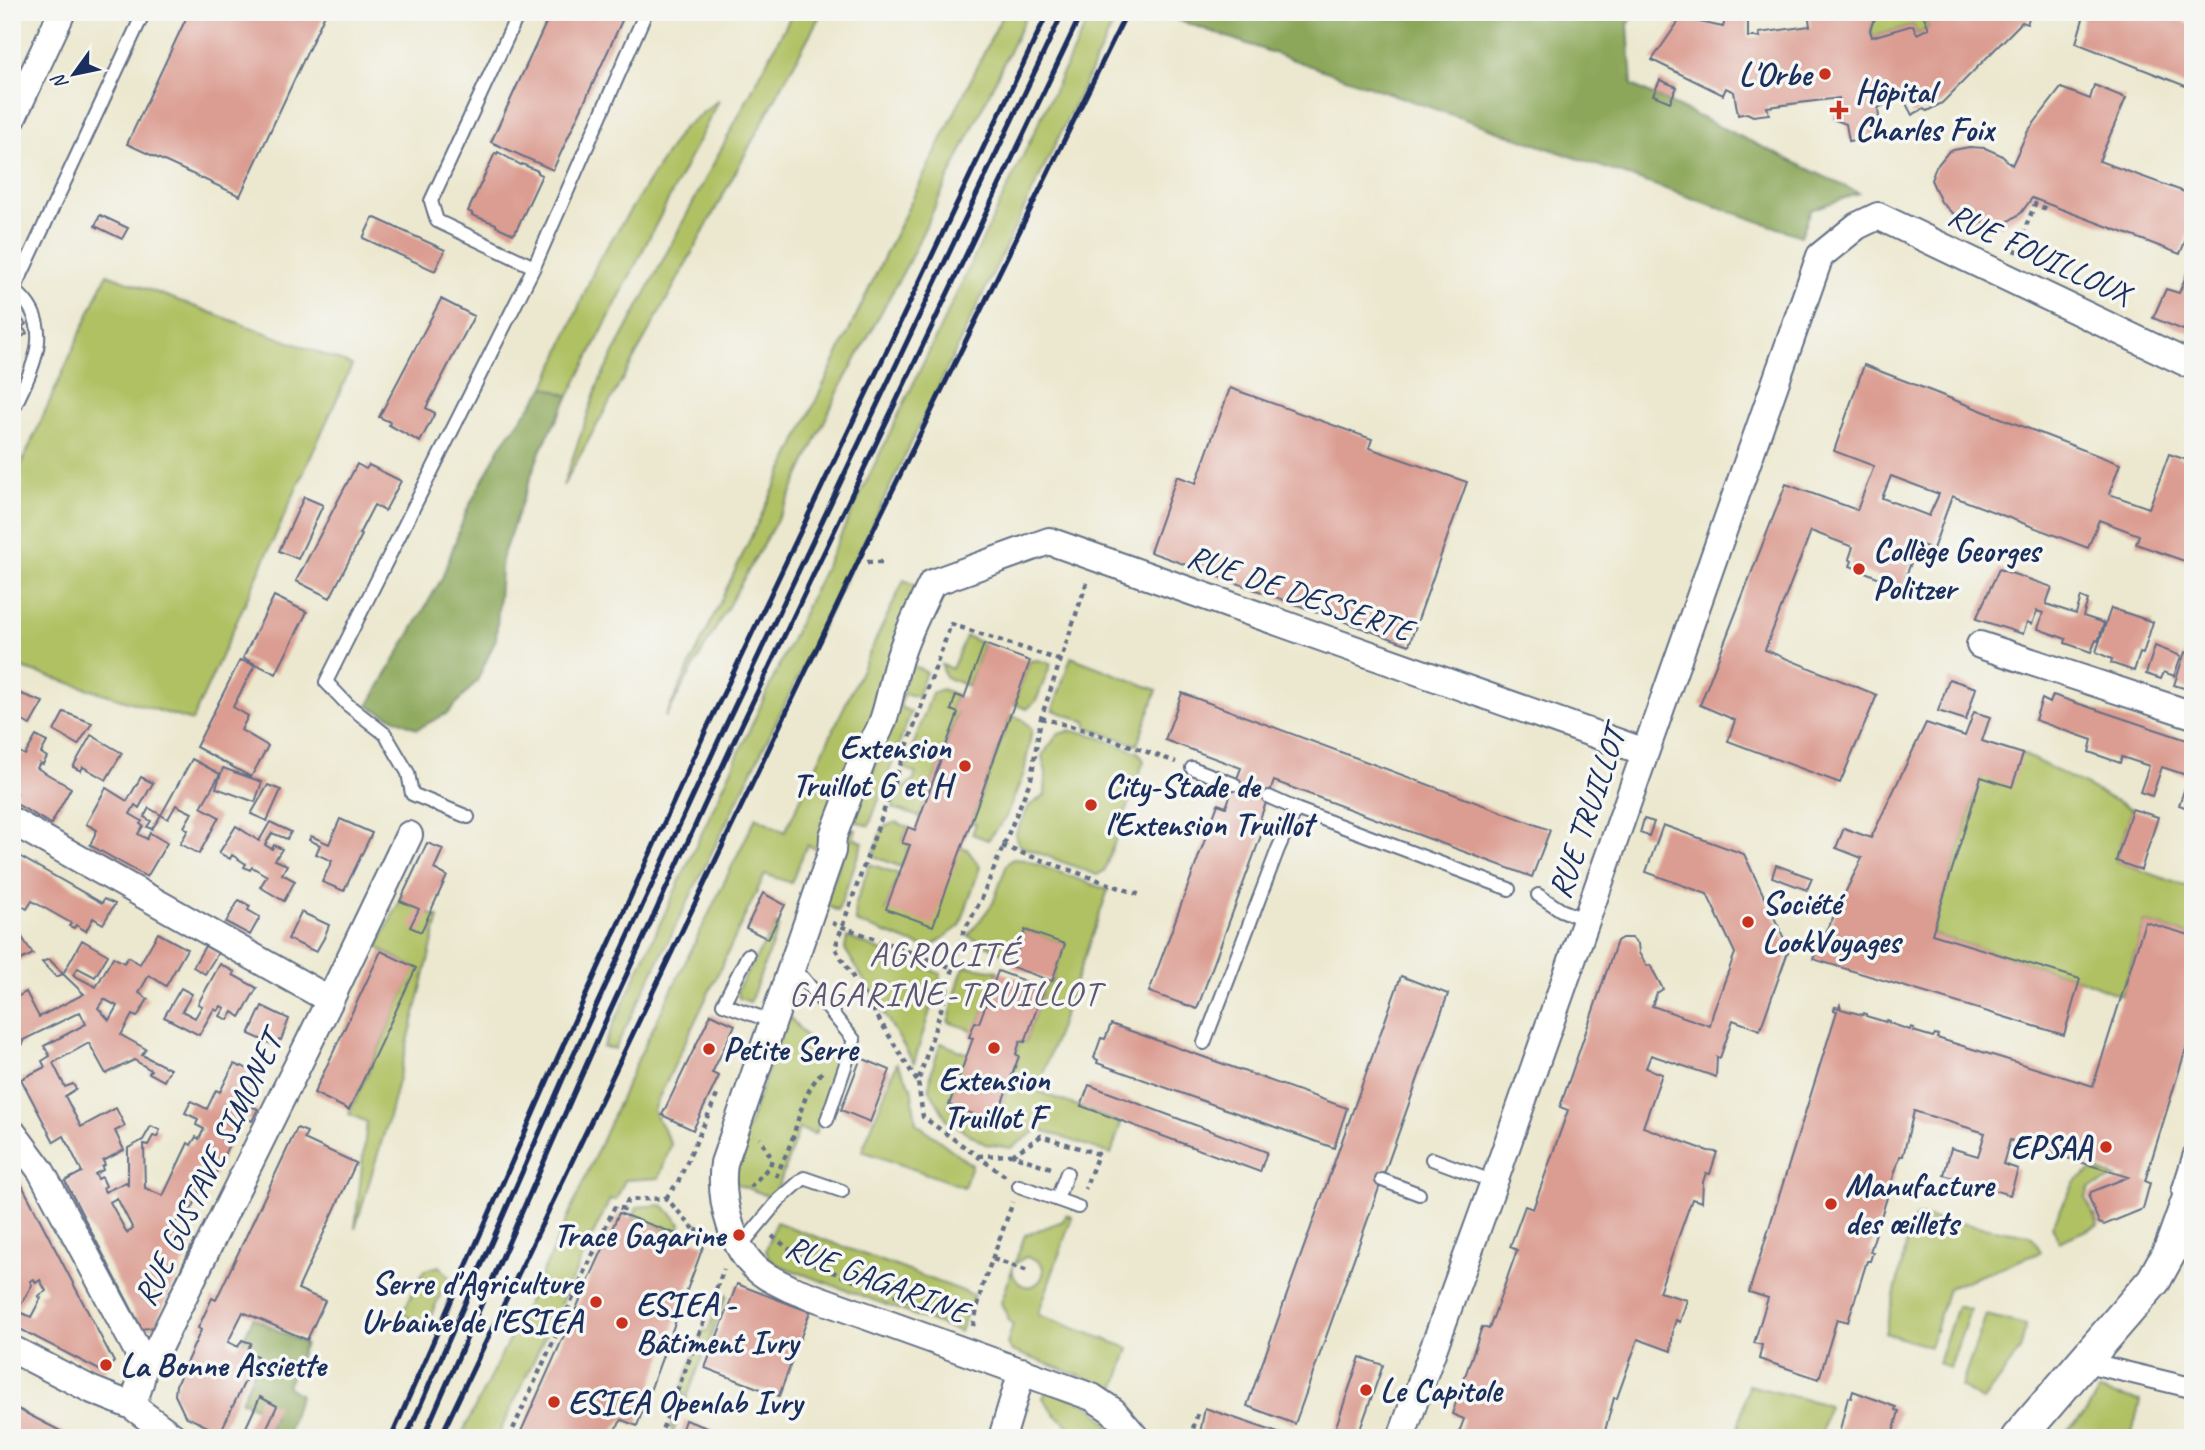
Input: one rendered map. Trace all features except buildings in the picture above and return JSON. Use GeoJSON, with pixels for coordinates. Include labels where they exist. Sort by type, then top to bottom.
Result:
{"type":"FeatureCollection","features":[{"type":"Feature","properties":{"kind":"street"},"geometry":{"type":"LineString","coordinates":[[12,119],[62,12]]}},
{"type":"Feature","properties":{"kind":"street","name":"RUE FOUILLOUX"},"geometry":{"type":"LineString","coordinates":[[1857,226],[1878,216],[2193,366]]}},
{"type":"Feature","properties":{"kind":"street","name":"RUE TRUILLOT"},"geometry":{"type":"LineString","coordinates":[[1401,1438],[1494,1182],[1819,256],[1857,226]]}},
{"type":"Feature","properties":{"kind":"street","name":"RUE DE DESSERTE"},"geometry":{"type":"LineString","coordinates":[[932,583],[1049,541],[1645,752]]}},
{"type":"Feature","properties":{"kind":"street","name":"RUE GAGARINE"},"geometry":{"type":"LineString","coordinates":[[932,583],[901,650],[892,678],[892,692],[876,740],[867,748],[833,836],[832,851],[724,1163],[721,1182],[723,1202],[740,1247],[765,1276],[791,1289],[1093,1397],[1113,1411],[1136,1438]]}},
{"type":"Feature","properties":{"kind":"street"},"geometry":{"type":"LineString","coordinates":[[1980,645],[2193,715]]}},
{"type":"Feature","properties":{"kind":"street"},"geometry":{"type":"LineString","coordinates":[[12,821],[330,1000]]}},
{"type":"Feature","properties":{"kind":"street","name":"RUE GUSTAVE SIMONET"},"geometry":{"type":"LineString","coordinates":[[143,1364],[154,1356],[409,835]]}},
{"type":"Feature","properties":{"kind":"street"},"geometry":{"type":"LineString","coordinates":[[12,1132],[41,1171],[136,1348],[143,1364],[142,1377],[132,1406]]}},
{"type":"Feature","properties":{"kind":"street"},"geometry":{"type":"LineString","coordinates":[[2018,1428],[2090,1356],[2138,1289],[2154,1280],[2171,1249],[2182,1199]]}},
{"type":"Feature","properties":{"kind":"street"},"geometry":{"type":"LineString","coordinates":[[12,1349],[92,1390],[132,1406],[175,1438]]}},
{"type":"Feature","properties":{"kind":"street"},"geometry":{"type":"LineString","coordinates":[[2090,1356],[2193,1388]]}},
{"type":"Feature","properties":{"kind":"street"},"geometry":{"type":"LineString","coordinates":[[1002,1438],[1022,1371]]}},
{"type":"Feature","properties":{"kind":"lane"},"geometry":{"type":"LineString","coordinates":[[12,412],[34,365],[39,345],[36,318],[27,300],[13,290],[144,12]]}},
{"type":"Feature","properties":{"kind":"lane"},"geometry":{"type":"LineString","coordinates":[[519,12],[430,201],[436,221],[534,267]]}},
{"type":"Feature","properties":{"kind":"lane"},"geometry":{"type":"LineString","coordinates":[[468,817],[412,794],[408,773],[385,734],[348,705],[326,682],[534,267],[646,12]]}},
{"type":"Feature","properties":{"kind":"lane"},"geometry":{"type":"LineString","coordinates":[[1192,768],[1234,784]]}},
{"type":"Feature","properties":{"kind":"lane"},"geometry":{"type":"LineString","coordinates":[[1269,797],[1509,889]]}},
{"type":"Feature","properties":{"kind":"lane"},"geometry":{"type":"LineString","coordinates":[[1204,1042],[1296,808]]}},
{"type":"Feature","properties":{"kind":"lane"},"geometry":{"type":"LineString","coordinates":[[1538,895],[1586,920]]}},
{"type":"Feature","properties":{"kind":"lane"},"geometry":{"type":"LineString","coordinates":[[748,955],[723,1004],[771,1021]]}},
{"type":"Feature","properties":{"kind":"lane"},"geometry":{"type":"LineString","coordinates":[[789,972],[803,978],[854,1040],[827,1120]]}},
{"type":"Feature","properties":{"kind":"lane"},"geometry":{"type":"LineString","coordinates":[[2182,1199],[2193,1144]]}},
{"type":"Feature","properties":{"kind":"lane"},"geometry":{"type":"LineString","coordinates":[[1432,1159],[1494,1182]]}},
{"type":"Feature","properties":{"kind":"lane"},"geometry":{"type":"LineString","coordinates":[[1057,1199],[1067,1172]]}},
{"type":"Feature","properties":{"kind":"lane"},"geometry":{"type":"LineString","coordinates":[[740,1247],[779,1200],[804,1178],[842,1191]]}},
{"type":"Feature","properties":{"kind":"lane"},"geometry":{"type":"LineString","coordinates":[[1382,1180],[1419,1194]]}},
{"type":"Feature","properties":{"kind":"lane"},"geometry":{"type":"LineString","coordinates":[[1019,1186],[1079,1207]]}},
{"type":"Feature","properties":{"kind":"lane"},"geometry":{"type":"LineString","coordinates":[[2035,1398],[2080,1349],[2090,1356]]}},
{"type":"Feature","properties":{"kind":"lane"},"geometry":{"type":"LineString","coordinates":[[2004,1438],[2018,1428]]}},
{"type":"Feature","properties":{"kind":"path"},"geometry":{"type":"LineString","coordinates":[[2017,250],[2035,204],[2045,208],[2045,205]]}},
{"type":"Feature","properties":{"kind":"path"},"geometry":{"type":"LineString","coordinates":[[918,1082],[963,933],[981,901],[1031,779],[1041,718],[1095,558]]}},
{"type":"Feature","properties":{"kind":"path"},"geometry":{"type":"LineString","coordinates":[[867,562],[887,562]]}},
{"type":"Feature","properties":{"kind":"path"},"geometry":{"type":"LineString","coordinates":[[967,1352],[982,1287],[1019,1186],[923,1116],[918,1082],[835,948],[951,624],[1059,660]]}},
{"type":"Feature","properties":{"kind":"path"},"geometry":{"type":"LineString","coordinates":[[1041,718],[1085,730],[1192,768]]}},
{"type":"Feature","properties":{"kind":"path"},"geometry":{"type":"LineString","coordinates":[[1002,846],[1143,896]]}},
{"type":"Feature","properties":{"kind":"path"},"geometry":{"type":"LineString","coordinates":[[809,915],[953,968]]}},
{"type":"Feature","properties":{"kind":"path"},"geometry":{"type":"LineString","coordinates":[[765,1217],[764,1204],[772,1190],[795,1131],[798,1116],[815,1079],[829,1065],[846,1040],[854,1040]]}},
{"type":"Feature","properties":{"kind":"path"},"geometry":{"type":"LineString","coordinates":[[749,1189],[770,1166],[772,1159],[759,1134]]}},
{"type":"Feature","properties":{"kind":"path"},"geometry":{"type":"LineString","coordinates":[[977,1156],[1012,1155],[1088,1180]]}},
{"type":"Feature","properties":{"kind":"path"},"geometry":{"type":"LineString","coordinates":[[509,1438],[615,1206],[624,1209],[628,1200],[666,1198],[694,1229]]}},
{"type":"Feature","properties":{"kind":"path"},"geometry":{"type":"LineString","coordinates":[[659,1438],[719,1280],[729,1260],[740,1247],[771,1236],[804,1260],[862,1284]]}},
{"type":"Feature","properties":{"kind":"path"},"geometry":{"type":"LineString","coordinates":[[993,1259],[1028,1272]]}},
{"type":"Feature","properties":{"kind":"path"},"geometry":{"type":"LineString","coordinates":[[888,1293],[951,1315]]}},
{"type":"Feature","properties":{"kind":"path"},"geometry":{"type":"LineString","coordinates":[[1190,1438],[1199,1410]]}},
{"type":"Feature","properties":{"kind":"green space"},"geometry":{"type":"Polygon","coordinates":[[[793,12],[822,12],[563,486],[599,382],[793,12]]]}},
{"type":"Feature","properties":{"kind":"green space"},"geometry":{"type":"Polygon","coordinates":[[[1004,12],[1028,12],[908,263],[839,390],[787,502],[665,718],[887,251],[1004,12]]]}},
{"type":"Feature","properties":{"kind":"green space"},"geometry":{"type":"Polygon","coordinates":[[[1092,12],[1119,12],[805,663],[615,1049],[603,1047],[810,599],[1092,12]]]}},
{"type":"Feature","properties":{"kind":"green space"},"geometry":{"type":"Polygon","coordinates":[[[1155,12],[1628,12],[1633,16],[1628,25],[1632,85],[1859,193],[1811,210],[1801,236],[1155,12]]]}},
{"type":"Feature","properties":{"kind":"green space"},"geometry":{"type":"Polygon","coordinates":[[[1881,12],[1927,12],[1923,15],[1929,28],[1917,34],[1913,25],[1872,37],[1874,21],[1881,12]]]}},
{"type":"Feature","properties":{"kind":"green space"},"geometry":{"type":"Polygon","coordinates":[[[719,100],[569,396],[545,387],[598,261],[682,129],[719,100]]]}},
{"type":"Feature","properties":{"kind":"green space"},"geometry":{"type":"Polygon","coordinates":[[[107,274],[352,365],[192,721],[12,665],[12,485],[107,274]]]}},
{"type":"Feature","properties":{"kind":"green space"},"geometry":{"type":"Polygon","coordinates":[[[545,387],[569,396],[541,449],[502,557],[496,639],[477,681],[448,713],[417,729],[368,706],[442,578],[466,512],[500,447],[545,387]]]}},
{"type":"Feature","properties":{"kind":"green space"},"geometry":{"type":"Polygon","coordinates":[[[904,580],[917,586],[870,732],[861,735],[817,849],[807,845],[791,883],[765,874],[653,1110],[671,1144],[659,1178],[625,1180],[616,1200],[610,1199],[497,1438],[460,1438],[550,1257],[639,1057],[756,817],[785,832],[904,580]]]}},
{"type":"Feature","properties":{"kind":"green space"},"geometry":{"type":"Polygon","coordinates":[[[966,636],[984,644],[968,686],[945,677],[942,665],[952,669],[966,636]]]}},
{"type":"Feature","properties":{"kind":"green space"},"geometry":{"type":"Polygon","coordinates":[[[1071,657],[1157,690],[1137,745],[1086,727],[1087,722],[1053,710],[1071,657]]]}},
{"type":"Feature","properties":{"kind":"green space"},"geometry":{"type":"Polygon","coordinates":[[[1038,660],[1051,664],[1036,701],[1027,709],[1014,704],[1030,661],[1038,660]]]}},
{"type":"Feature","properties":{"kind":"green space"},"geometry":{"type":"Polygon","coordinates":[[[911,665],[926,672],[917,697],[904,693],[900,707],[911,712],[869,826],[847,818],[856,794],[866,790],[911,665]]]}},
{"type":"Feature","properties":{"kind":"green space"},"geometry":{"type":"Polygon","coordinates":[[[942,689],[956,695],[951,709],[958,711],[920,817],[893,808],[898,786],[906,788],[908,783],[913,782],[916,773],[905,769],[932,693],[942,689]]]}},
{"type":"Feature","properties":{"kind":"green space"},"geometry":{"type":"Polygon","coordinates":[[[1011,715],[1022,719],[1032,729],[1024,773],[1005,819],[988,840],[972,834],[976,824],[971,822],[1011,715]]]}},
{"type":"Feature","properties":{"kind":"green space","name":"City-Stade de l'Extension Truillot"},"geometry":{"type":"Polygon","coordinates":[[[1070,731],[1087,733],[1138,752],[1144,761],[1104,871],[1097,875],[1020,846],[1015,835],[1029,806],[1045,795],[1046,773],[1042,756],[1058,734],[1070,731]]]}},
{"type":"Feature","properties":{"kind":"green space"},"geometry":{"type":"Polygon","coordinates":[[[2023,754],[2132,809],[2116,861],[2193,889],[2193,936],[2145,922],[2121,996],[2080,979],[1932,934],[1981,777],[2023,754]]]}},
{"type":"Feature","properties":{"kind":"green space"},"geometry":{"type":"Polygon","coordinates":[[[896,822],[908,827],[902,842],[910,845],[901,867],[873,856],[883,827],[896,822]]]}},
{"type":"Feature","properties":{"kind":"green space"},"geometry":{"type":"Polygon","coordinates":[[[843,826],[856,830],[853,838],[863,842],[838,911],[824,904],[846,847],[839,837],[843,826]]]}},
{"type":"Feature","properties":{"kind":"green space"},"geometry":{"type":"Polygon","coordinates":[[[962,847],[967,849],[980,867],[960,926],[928,949],[856,922],[855,906],[870,864],[899,874],[886,909],[962,847]]]}},
{"type":"Feature","properties":{"kind":"green space"},"geometry":{"type":"Polygon","coordinates":[[[1013,859],[1025,860],[1108,890],[1037,1091],[1121,1123],[1111,1154],[1039,1129],[1011,1148],[985,1144],[947,1120],[929,1088],[941,1043],[968,1054],[949,1105],[995,1122],[1019,1057],[1016,1054],[1020,1041],[1025,1042],[1044,988],[1052,981],[1064,944],[1025,930],[1015,959],[968,936],[993,903],[1007,864],[1013,859]]]}},
{"type":"Feature","properties":{"kind":"green space"},"geometry":{"type":"Polygon","coordinates":[[[403,894],[425,912],[439,917],[389,1117],[355,1229],[367,1122],[349,1114],[415,968],[377,947],[403,894]]]}},
{"type":"Feature","properties":{"kind":"green space"},"geometry":{"type":"Polygon","coordinates":[[[776,924],[779,926],[750,1002],[739,998],[737,990],[776,924]]]}},
{"type":"Feature","properties":{"kind":"green space"},"geometry":{"type":"Polygon","coordinates":[[[847,937],[941,974],[914,1063],[845,949],[847,937]]]}},
{"type":"Feature","properties":{"kind":"green space"},"geometry":{"type":"Polygon","coordinates":[[[965,966],[998,971],[979,1023],[972,1030],[948,1022],[965,966]]]}},
{"type":"Feature","properties":{"kind":"green space"},"geometry":{"type":"Polygon","coordinates":[[[787,1014],[816,1048],[839,1063],[815,1134],[799,1129],[780,1182],[767,1204],[766,1195],[736,1184],[735,1177],[743,1142],[787,1014]]]}},
{"type":"Feature","properties":{"kind":"green space"},"geometry":{"type":"Polygon","coordinates":[[[897,1063],[911,1086],[916,1123],[972,1165],[964,1187],[862,1151],[897,1063]]]}},
{"type":"Feature","properties":{"kind":"green space"},"geometry":{"type":"Polygon","coordinates":[[[2094,1169],[2116,1178],[2089,1188],[2086,1198],[2098,1225],[2059,1242],[2052,1226],[2075,1181],[2094,1169]]]}},
{"type":"Feature","properties":{"kind":"green space"},"geometry":{"type":"Polygon","coordinates":[[[663,1205],[681,1224],[677,1234],[633,1218],[637,1207],[663,1205]]]}},
{"type":"Feature","properties":{"kind":"green space"},"geometry":{"type":"Polygon","coordinates":[[[1066,1215],[1072,1217],[1038,1315],[1129,1348],[1115,1389],[1012,1351],[1007,1344],[1013,1324],[1001,1303],[1013,1267],[1016,1279],[1026,1286],[1033,1286],[1042,1277],[1041,1264],[1035,1260],[1025,1257],[1014,1265],[1025,1235],[1063,1221],[1066,1215]]]}},
{"type":"Feature","properties":{"kind":"green space"},"geometry":{"type":"Polygon","coordinates":[[[1918,1216],[2029,1235],[2041,1252],[1948,1288],[1930,1347],[1885,1333],[1912,1222],[1918,1216]]]}},
{"type":"Feature","properties":{"kind":"green space"},"geometry":{"type":"Polygon","coordinates":[[[776,1222],[974,1295],[960,1332],[778,1265],[768,1257],[766,1250],[776,1222]]]}},
{"type":"Feature","properties":{"kind":"green space"},"geometry":{"type":"Polygon","coordinates":[[[439,1266],[449,1276],[426,1326],[402,1314],[424,1270],[439,1266]]]}},
{"type":"Feature","properties":{"kind":"green space"},"geometry":{"type":"Polygon","coordinates":[[[722,1293],[727,1295],[671,1438],[669,1438],[673,1430],[670,1428],[684,1394],[680,1392],[703,1331],[708,1331],[722,1293]]]}},
{"type":"Feature","properties":{"kind":"green space"},"geometry":{"type":"Polygon","coordinates":[[[1957,1306],[1970,1310],[1950,1368],[1938,1363],[1957,1306]]]}},
{"type":"Feature","properties":{"kind":"green space"},"geometry":{"type":"Polygon","coordinates":[[[1986,1315],[2026,1325],[2020,1350],[1983,1401],[1961,1387],[1986,1315]]]}},
{"type":"Feature","properties":{"kind":"green space"},"geometry":{"type":"Polygon","coordinates":[[[253,1318],[305,1344],[287,1386],[300,1395],[286,1438],[264,1438],[274,1416],[241,1401],[258,1360],[239,1347],[253,1318]]]}},
{"type":"Feature","properties":{"kind":"green space"},"geometry":{"type":"Polygon","coordinates":[[[1748,1385],[1828,1405],[1821,1438],[1736,1438],[1748,1385]]]}},
{"type":"Feature","properties":{"kind":"green space"},"geometry":{"type":"Polygon","coordinates":[[[1047,1389],[1090,1405],[1122,1438],[1083,1438],[1056,1415],[1043,1398],[1047,1389]]]}},
{"type":"Feature","properties":{"kind":"green space"},"geometry":{"type":"Polygon","coordinates":[[[2099,1391],[2140,1401],[2131,1438],[2058,1438],[2085,1414],[2099,1391]]]}},
{"type":"Feature","properties":{"kind":"railway"},"geometry":{"type":"LineString","coordinates":[[391,1438],[557,1059],[706,730],[1048,12]]}},
{"type":"Feature","properties":{"kind":"railway"},"geometry":{"type":"LineString","coordinates":[[406,1438],[569,1065],[721,735],[1063,12]]}},
{"type":"Feature","properties":{"kind":"railway"},"geometry":{"type":"LineString","coordinates":[[423,1438],[609,1013],[734,741],[1082,12]]}},
{"type":"Feature","properties":{"kind":"railway"},"geometry":{"type":"LineString","coordinates":[[440,1438],[877,522],[1127,12]]}},
{"type":"Feature","properties":{"kind":"place","name":"L'Orbe"},"geometry":{"type":"Point","coordinates":[1825,74]}},
{"type":"Feature","properties":{"kind":"place","name":"Hôpital Charles Foix"},"geometry":{"type":"Point","coordinates":[1839,110]}},
{"type":"Feature","properties":{"kind":"place","name":"Collège Georges Politzer"},"geometry":{"type":"Point","coordinates":[1859,569]}},
{"type":"Feature","properties":{"kind":"place","name":"Extension Truillot G et H"},"geometry":{"type":"Point","coordinates":[965,766]}},
{"type":"Feature","properties":{"kind":"place","name":"City-Stade de l'Extension Truillot"},"geometry":{"type":"Point","coordinates":[1091,805]}},
{"type":"Feature","properties":{"kind":"place","name":"Société LookVoyages"},"geometry":{"type":"Point","coordinates":[1748,922]}},
{"type":"Feature","properties":{"kind":"place","name":"Extension Truillot F"},"geometry":{"type":"Point","coordinates":[994,1048]}},
{"type":"Feature","properties":{"kind":"place","name":"Petite Serre"},"geometry":{"type":"Point","coordinates":[709,1049]}},
{"type":"Feature","properties":{"kind":"place","name":"EPSAA"},"geometry":{"type":"Point","coordinates":[2106,1147]}},
{"type":"Feature","properties":{"kind":"place","name":"Manufacture des œillets"},"geometry":{"type":"Point","coordinates":[1831,1204]}},
{"type":"Feature","properties":{"kind":"place","name":"Trace Gagarine"},"geometry":{"type":"Point","coordinates":[739,1235]}},
{"type":"Feature","properties":{"kind":"place","name":"Serre d'Agriculture Urbaine de l'ESIEA"},"geometry":{"type":"Point","coordinates":[596,1302]}},
{"type":"Feature","properties":{"kind":"place","name":"ESIEA - Bâtiment Ivry"},"geometry":{"type":"Point","coordinates":[622,1323]}},
{"type":"Feature","properties":{"kind":"place","name":"La Bonne Assiette"},"geometry":{"type":"Point","coordinates":[106,1365]}},
{"type":"Feature","properties":{"kind":"place","name":"Le Capitole"},"geometry":{"type":"Point","coordinates":[1366,1390]}},
{"type":"Feature","properties":{"kind":"place","name":"ESIEA Openlab Ivry"},"geometry":{"type":"Point","coordinates":[554,1402]}},
{"type":"Feature","properties":{"kind":"district","name":"AGROCITÉ GAGARINE-TRUILLOT"},"geometry":{"type":"Point","coordinates":[945,973]}}]}
